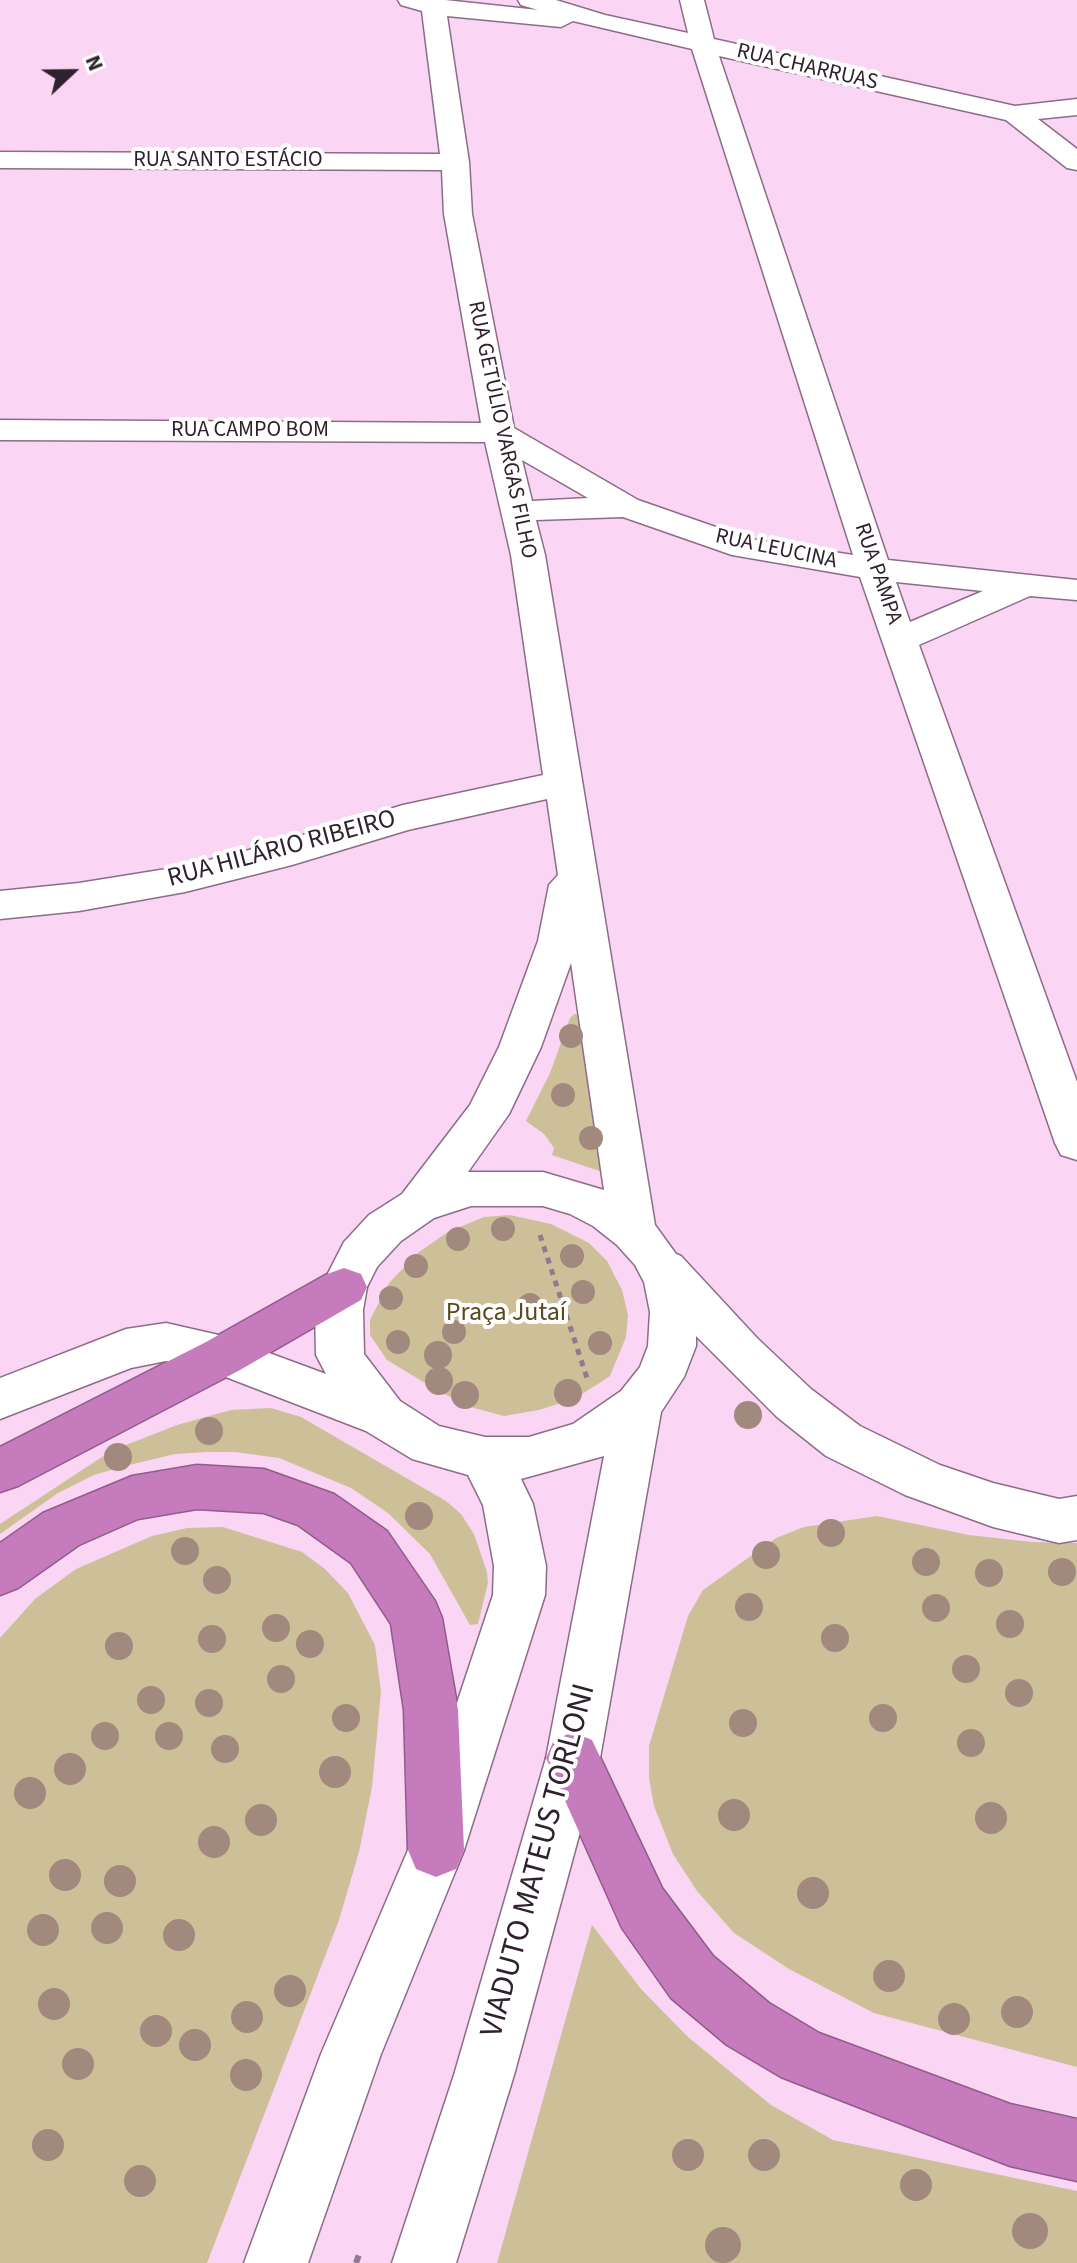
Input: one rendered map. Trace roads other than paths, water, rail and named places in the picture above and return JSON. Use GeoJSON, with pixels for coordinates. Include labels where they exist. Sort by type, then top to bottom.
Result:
{"type":"FeatureCollection","features":[{"type":"Feature","properties":{"kind":"highway"},"geometry":{"type":"LineString","coordinates":[[0,1471],[223,1356],[344,1287]]}},
{"type":"Feature","properties":{"kind":"highway"},"geometry":{"type":"LineString","coordinates":[[0,1572],[61,1529],[132,1498],[197,1487],[264,1491],[316,1509],[369,1547],[416,1618],[431,1710],[436,1850]]}},
{"type":"Feature","properties":{"kind":"highway"},"geometry":{"type":"LineString","coordinates":[[573,1758],[642,1908],[692,1977],[748,2024],[817,2062],[1010,2135],[1077,2150]]}},
{"type":"Feature","properties":{"kind":"street","name":"RUA CHARRUAS"},"geometry":{"type":"LineString","coordinates":[[530,0],[599,21],[1015,114]]}},
{"type":"Feature","properties":{"kind":"street","name":"RUA PAMPA"},"geometry":{"type":"LineString","coordinates":[[692,0],[703,44],[874,569],[1077,1143]]}},
{"type":"Feature","properties":{"kind":"street","name":"RUA CHARRUAS"},"geometry":{"type":"LineString","coordinates":[[426,2],[532,18],[599,21]]}},
{"type":"Feature","properties":{"kind":"street","name":"RUA GETÚLIO VARGAS FILHO"},"geometry":{"type":"LineString","coordinates":[[426,2],[455,162],[458,214],[499,433],[528,555],[574,859],[642,1242]]}},
{"type":"Feature","properties":{"kind":"street"},"geometry":{"type":"LineString","coordinates":[[1015,114],[1077,107]]}},
{"type":"Feature","properties":{"kind":"street"},"geometry":{"type":"LineString","coordinates":[[1015,114],[1077,162]]}},
{"type":"Feature","properties":{"kind":"street","name":"RUA SANTO ESTÁCIO"},"geometry":{"type":"LineString","coordinates":[[0,160],[455,162]]}},
{"type":"Feature","properties":{"kind":"street","name":"RUA CAMPO BOM"},"geometry":{"type":"LineString","coordinates":[[0,430],[499,433]]}},
{"type":"Feature","properties":{"kind":"street","name":"RUA LEUCINA"},"geometry":{"type":"LineString","coordinates":[[499,433],[626,507],[744,548],[874,569],[1077,590]]}},
{"type":"Feature","properties":{"kind":"street","name":"RUA LEUCINA"},"geometry":{"type":"LineString","coordinates":[[518,511],[626,507]]}},
{"type":"Feature","properties":{"kind":"street","name":"RUA LEUCINA"},"geometry":{"type":"LineString","coordinates":[[900,640],[1026,585]]}},
{"type":"Feature","properties":{"kind":"street","name":"RUA HILÁRIO RIBEIRO"},"geometry":{"type":"LineString","coordinates":[[0,905],[79,897],[185,879],[278,856],[403,818],[563,783]]}},
{"type":"Feature","properties":{"kind":"street","name":"RUA GETÚLIO VARGAS FILHO"},"geometry":{"type":"LineString","coordinates":[[418,1206],[487,1114],[520,1047],[558,941],[574,859]]}},
{"type":"Feature","properties":{"kind":"street"},"geometry":{"type":"LineString","coordinates":[[383,1416],[352,1377],[340,1355],[339,1310],[344,1287],[360,1255],[385,1228],[418,1206],[470,1189],[543,1189],[583,1200],[609,1213],[642,1242],[740,1352],[794,1403],[843,1441],[923,1480],[993,1505],[1059,1521],[1077,1518]]}},
{"type":"Feature","properties":{"kind":"street"},"geometry":{"type":"LineString","coordinates":[[0,1399],[126,1349],[166,1342],[223,1356],[383,1416],[429,1444],[485,1458],[529,1458],[586,1441],[603,1432],[615,1398],[660,1377],[672,1346],[674,1312],[667,1281],[642,1242]]}},
{"type":"Feature","properties":{"kind":"street","name":"VIADUTO MATEUS TORLONI"},"geometry":{"type":"LineString","coordinates":[[424,2263],[484,2075],[573,1758],[615,1398]]}},
{"type":"Feature","properties":{"kind":"street"},"geometry":{"type":"LineString","coordinates":[[276,2263],[351,2054],[436,1850],[519,1595],[520,1566],[508,1504],[485,1458]]}},
{"type":"Feature","properties":{"kind":"park label","name":"Praça Jutaí"},"geometry":{"type":"Point","coordinates":[506,1314]}}]}
